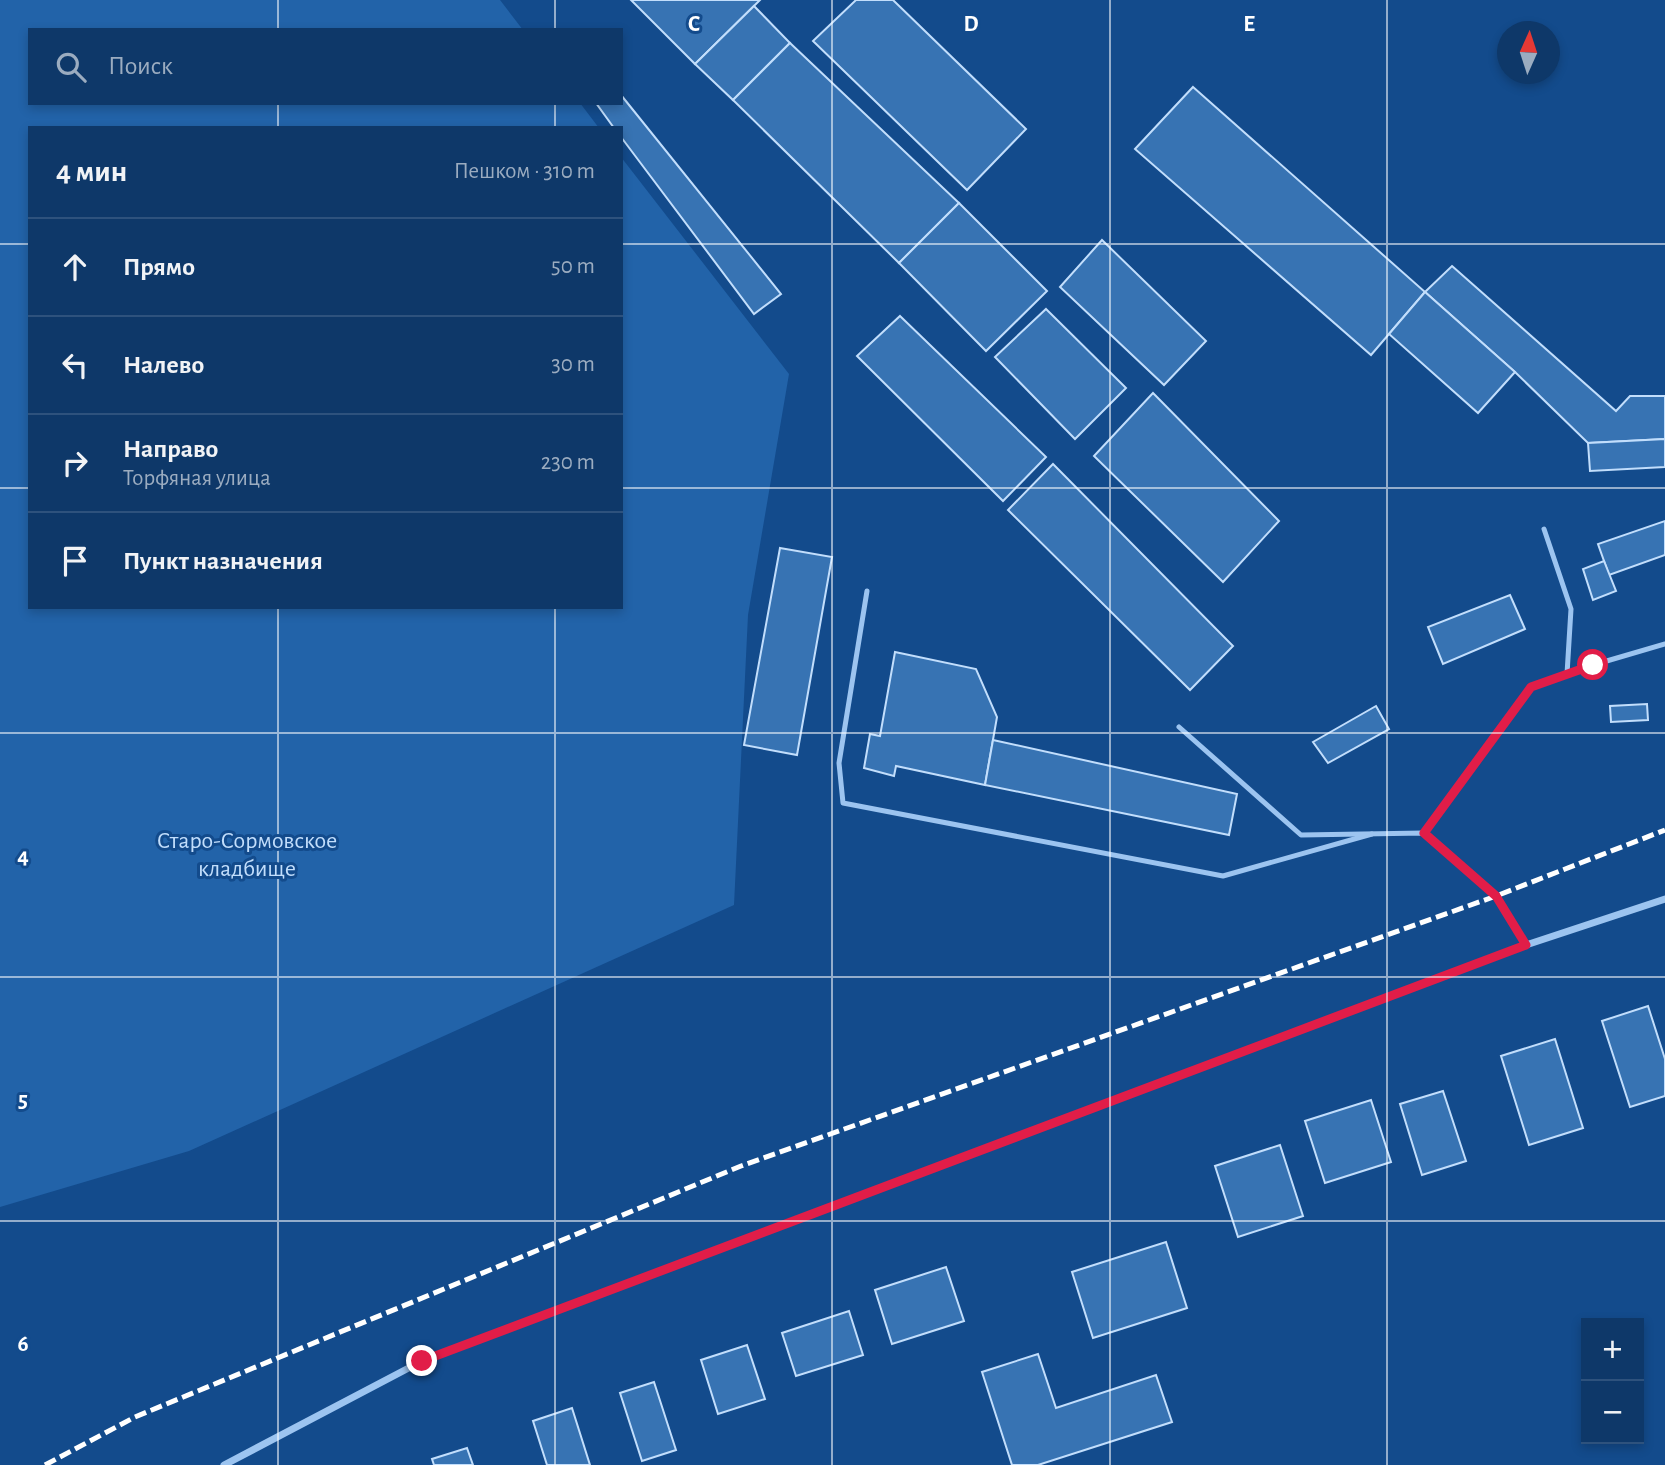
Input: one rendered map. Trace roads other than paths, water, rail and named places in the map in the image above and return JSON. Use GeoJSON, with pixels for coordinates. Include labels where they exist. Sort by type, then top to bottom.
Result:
{"type":"FeatureCollection","features":[{"type":"Feature","properties":{"kind":"street"},"geometry":{"type":"LineString","coordinates":[[224,1465],[422,1361],[1526,945],[1665,899]]}},
{"type":"Feature","properties":{"kind":"lane"},"geometry":{"type":"LineString","coordinates":[[1544,529],[1571,609],[1567,674]]}},
{"type":"Feature","properties":{"kind":"lane"},"geometry":{"type":"LineString","coordinates":[[867,590],[839,763],[843,803],[1223,876],[1372,834]]}},
{"type":"Feature","properties":{"kind":"lane"},"geometry":{"type":"LineString","coordinates":[[1424,833],[1531,687],[1665,644]]}},
{"type":"Feature","properties":{"kind":"lane"},"geometry":{"type":"LineString","coordinates":[[1179,727],[1301,835],[1424,833],[1496,896],[1526,945]]}},
{"type":"Feature","properties":{"kind":"railway"},"geometry":{"type":"LineString","coordinates":[[45,1465],[135,1417],[741,1166],[1496,896],[1665,830]]}},
{"type":"Feature","properties":{"kind":"park label","name":"Старо-Сормовское кладбище"},"geometry":{"type":"Point","coordinates":[247,855]}}]}
